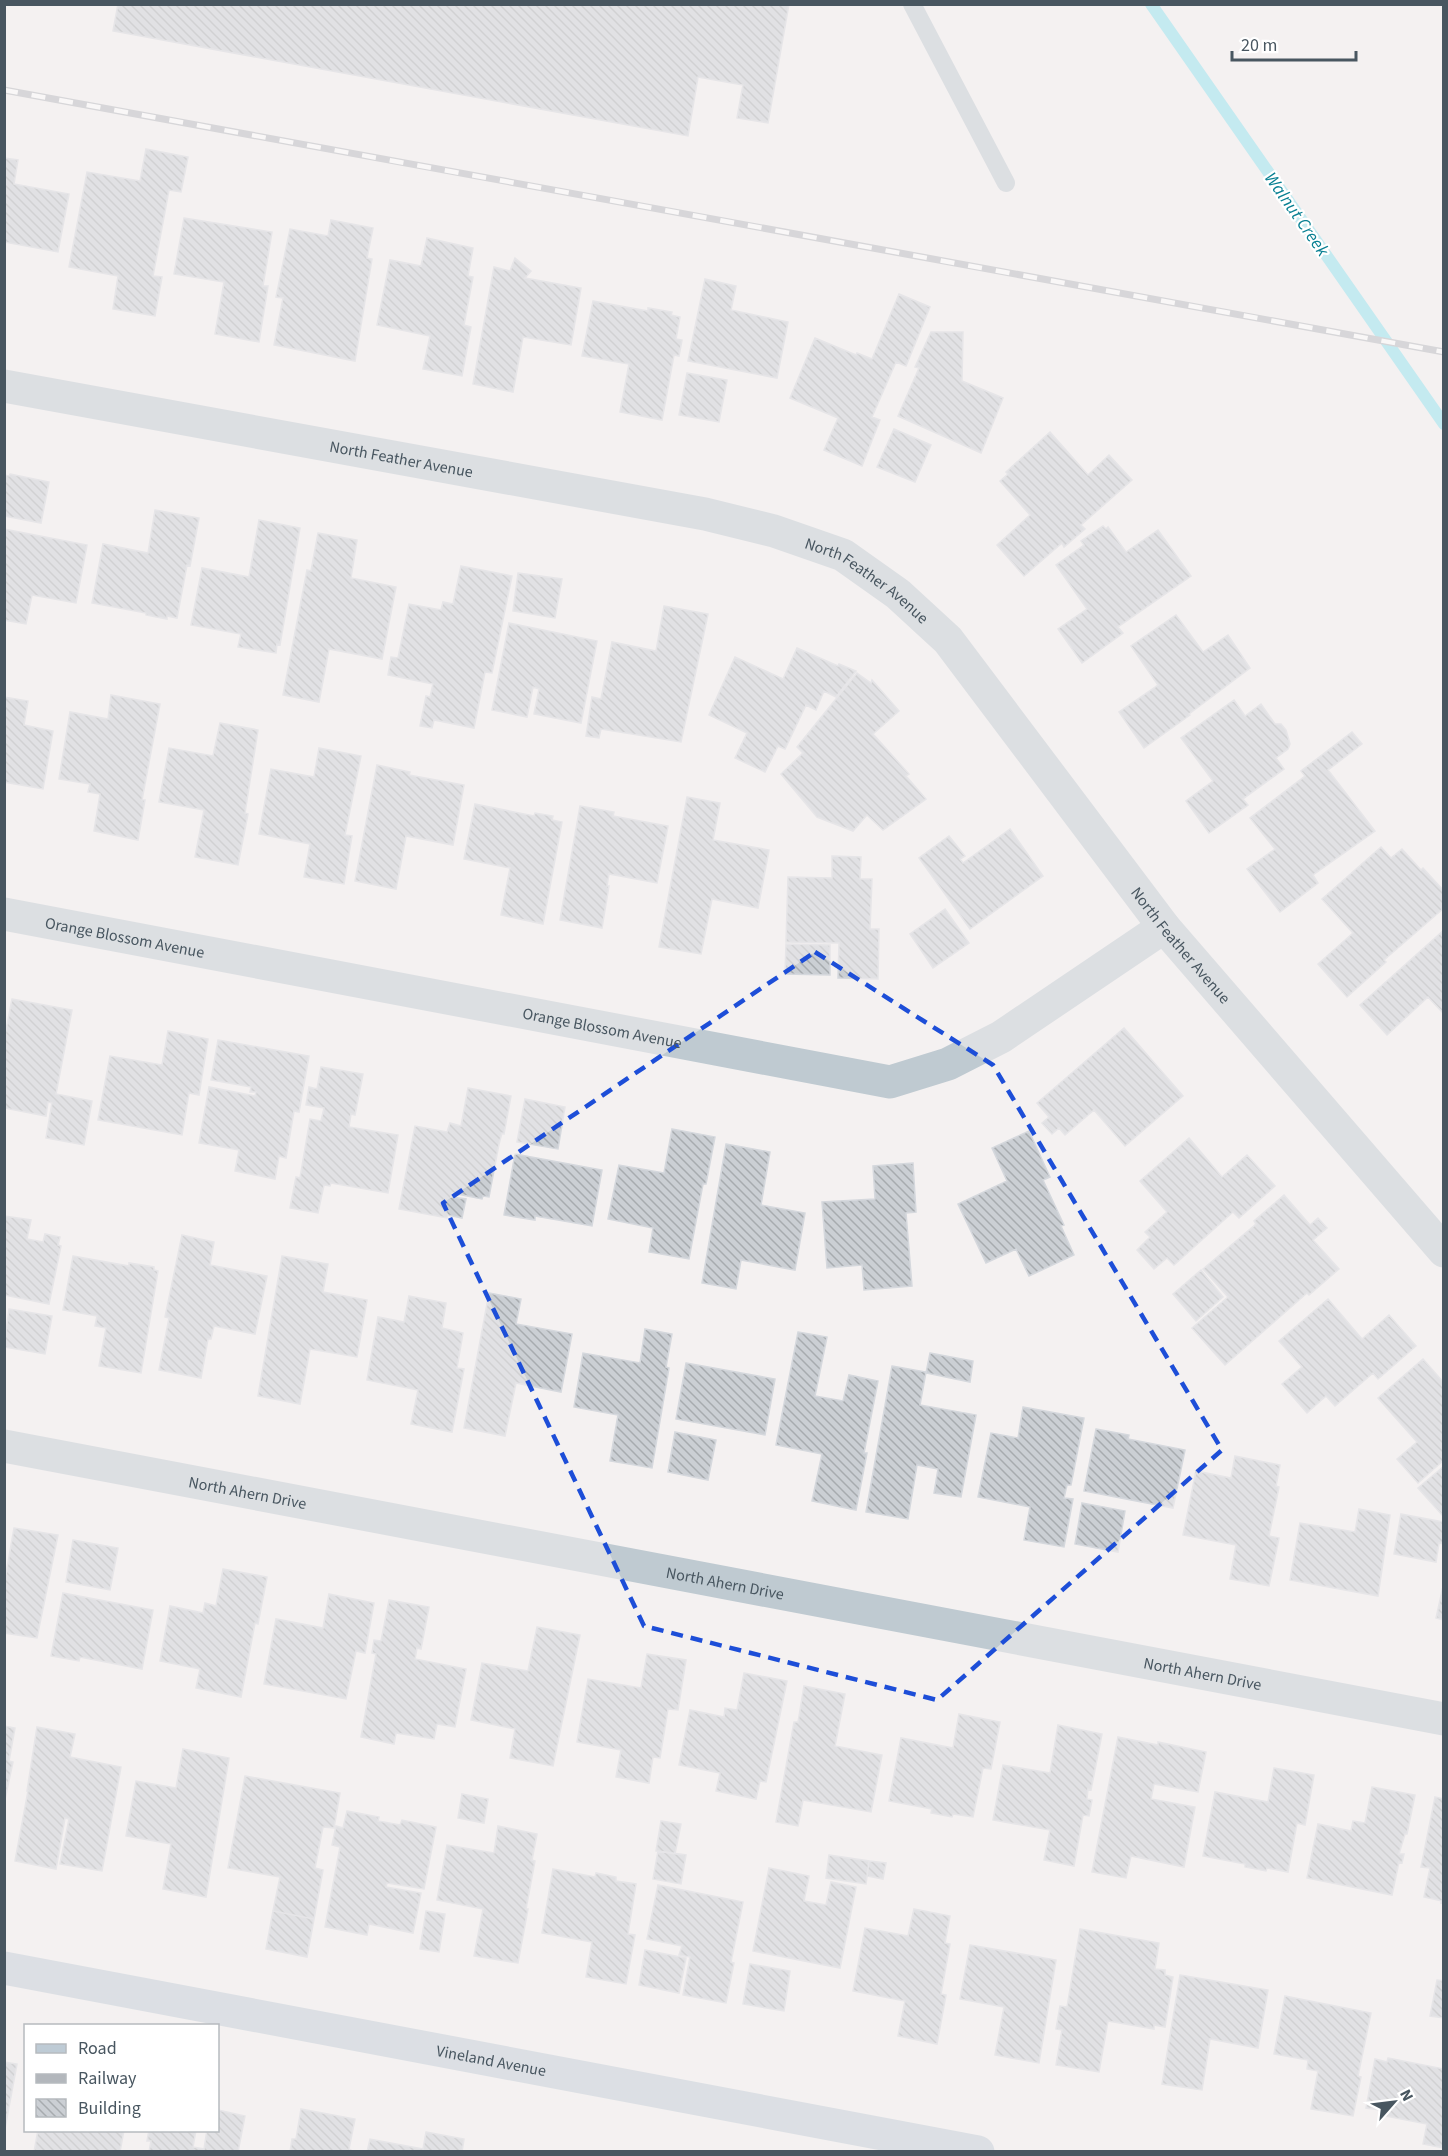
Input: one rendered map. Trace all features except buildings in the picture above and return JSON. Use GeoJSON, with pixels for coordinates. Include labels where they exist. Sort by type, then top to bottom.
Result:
{"type":"FeatureCollection","features":[{"type":"Feature","properties":{"kind":"street","name":"North Feather Avenue"},"geometry":{"type":"LineString","coordinates":[[4,386],[705,514],[774,531],[843,555],[898,594],[948,640],[1164,927],[1443,1251]]}},
{"type":"Feature","properties":{"kind":"street","name":"Orange Blossom Avenue"},"geometry":{"type":"LineString","coordinates":[[4,914],[890,1082],[948,1064],[1001,1038],[1164,927]]}},
{"type":"Feature","properties":{"kind":"street","name":"North Ahern Drive"},"geometry":{"type":"LineString","coordinates":[[4,1446],[1443,1719]]}},
{"type":"Feature","properties":{"kind":"street","name":"Vineland Avenue"},"geometry":{"type":"LineString","coordinates":[[4,1968],[978,2151]]}},
{"type":"Feature","properties":{"kind":"lane"},"geometry":{"type":"LineString","coordinates":[[912,4],[1006,183]]}},
{"type":"Feature","properties":{"kind":"highlighted area"},"geometry":{"type":"Polygon","coordinates":[[[815,952],[993,1065],[1222,1450],[937,1700],[644,1626],[443,1203],[815,952]]]}},
{"type":"Feature","properties":{"kind":"waterway","name":"Walnut Creek"},"geometry":{"type":"LineString","coordinates":[[1151,4],[1444,424]]}},
{"type":"Feature","properties":{"kind":"railway"},"geometry":{"type":"LineString","coordinates":[[4,90],[1444,352]]}}]}
